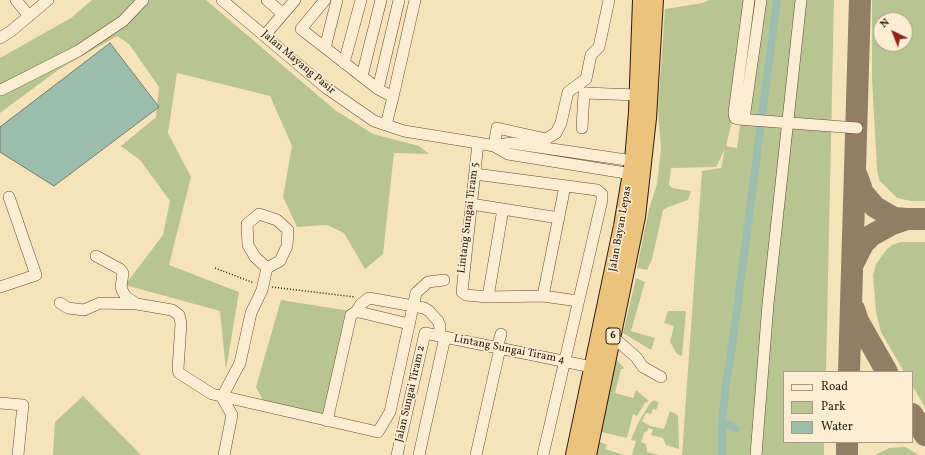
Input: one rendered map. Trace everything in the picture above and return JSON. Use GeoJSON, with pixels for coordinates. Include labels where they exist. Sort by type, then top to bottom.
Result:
{"type":"FeatureCollection","features":[{"type":"Feature","properties":{"kind":"highway","name":"Jalan Bayan Lepas"},"geometry":{"type":"LineString","coordinates":[[588,455],[637,217],[638,95],[641,0]]}},
{"type":"Feature","properties":{"kind":"highway","name":"Jalan Bayan Lepas"},"geometry":{"type":"LineString","coordinates":[[574,455],[622,226],[637,169],[648,118],[654,0]]}},
{"type":"Feature","properties":{"kind":"highway"},"geometry":{"type":"LineString","coordinates":[[637,217],[647,186],[651,157],[648,118]]}},
{"type":"Feature","properties":{"kind":"street"},"geometry":{"type":"LineString","coordinates":[[16,0],[29,16]]}},
{"type":"Feature","properties":{"kind":"street"},"geometry":{"type":"LineString","coordinates":[[0,38],[48,0]]}},
{"type":"Feature","properties":{"kind":"street"},"geometry":{"type":"LineString","coordinates":[[1,90],[78,50],[124,21],[143,0]]}},
{"type":"Feature","properties":{"kind":"street","name":"Jalan Mayang Pasir"},"geometry":{"type":"LineString","coordinates":[[222,0],[265,35],[325,88],[374,121],[404,131],[494,146],[511,142],[637,169]]}},
{"type":"Feature","properties":{"kind":"street"},"geometry":{"type":"LineString","coordinates":[[267,0],[283,14]]}},
{"type":"Feature","properties":{"kind":"street"},"geometry":{"type":"LineString","coordinates":[[265,35],[295,0]]}},
{"type":"Feature","properties":{"kind":"street"},"geometry":{"type":"LineString","coordinates":[[326,0],[301,29],[378,89],[394,97]]}},
{"type":"Feature","properties":{"kind":"street"},"geometry":{"type":"LineString","coordinates":[[325,48],[337,0]]}},
{"type":"Feature","properties":{"kind":"street"},"geometry":{"type":"LineString","coordinates":[[344,63],[361,0]]}},
{"type":"Feature","properties":{"kind":"street"},"geometry":{"type":"LineString","coordinates":[[362,76],[381,0]]}},
{"type":"Feature","properties":{"kind":"street"},"geometry":{"type":"LineString","coordinates":[[378,89],[399,0]]}},
{"type":"Feature","properties":{"kind":"street"},"geometry":{"type":"LineString","coordinates":[[386,125],[394,97],[415,0]]}},
{"type":"Feature","properties":{"kind":"street"},"geometry":{"type":"LineString","coordinates":[[494,146],[498,128],[546,139],[556,133],[561,123],[568,92],[586,79],[591,55],[599,47],[609,0]]}},
{"type":"Feature","properties":{"kind":"street"},"geometry":{"type":"LineString","coordinates":[[749,0],[734,113],[738,120],[858,128]]}},
{"type":"Feature","properties":{"kind":"street"},"geometry":{"type":"LineString","coordinates":[[746,120],[761,0]]}},
{"type":"Feature","properties":{"kind":"street"},"geometry":{"type":"LineString","coordinates":[[756,455],[768,304],[789,124],[800,0]]}},
{"type":"Feature","properties":{"kind":"street"},"geometry":{"type":"LineString","coordinates":[[582,128],[584,92],[638,95]]}},
{"type":"Feature","properties":{"kind":"street","name":"Lintang Sungai Tiram 5"},"geometry":{"type":"LineString","coordinates":[[478,144],[462,292],[466,295],[488,298]]}},
{"type":"Feature","properties":{"kind":"street"},"geometry":{"type":"LineString","coordinates":[[474,174],[597,190],[602,194],[543,455]]}},
{"type":"Feature","properties":{"kind":"street"},"geometry":{"type":"LineString","coordinates":[[544,296],[565,186]]}},
{"type":"Feature","properties":{"kind":"street"},"geometry":{"type":"LineString","coordinates":[[0,287],[36,275],[9,197]]}},
{"type":"Feature","properties":{"kind":"street"},"geometry":{"type":"LineString","coordinates":[[471,204],[559,218]]}},
{"type":"Feature","properties":{"kind":"street"},"geometry":{"type":"LineString","coordinates":[[503,210],[488,298],[544,296],[578,301]]}},
{"type":"Feature","properties":{"kind":"street"},"geometry":{"type":"LineString","coordinates":[[222,397],[240,362],[251,313],[263,286],[267,268],[280,261],[287,246],[288,230],[277,220],[258,214],[247,224],[248,245],[255,257],[267,268]]}},
{"type":"Feature","properties":{"kind":"street"},"geometry":{"type":"LineString","coordinates":[[96,256],[120,269],[123,273],[121,287],[123,292],[126,297],[137,304]]}},
{"type":"Feature","properties":{"kind":"street"},"geometry":{"type":"LineString","coordinates":[[60,303],[68,308],[84,310],[100,303],[137,304],[166,308],[179,315],[181,323],[178,369],[180,373],[212,394],[378,432],[390,412],[416,293],[422,285],[428,282],[444,280]]}},
{"type":"Feature","properties":{"kind":"street"},"geometry":{"type":"LineString","coordinates":[[327,421],[351,315],[356,312],[361,304],[369,298],[424,308],[433,314],[440,326],[442,337],[419,455]]}},
{"type":"Feature","properties":{"kind":"street"},"geometry":{"type":"LineString","coordinates":[[356,312],[409,324]]}},
{"type":"Feature","properties":{"kind":"street","name":"Lintang Sungai Tiram 4"},"geometry":{"type":"LineString","coordinates":[[425,333],[592,367]]}},
{"type":"Feature","properties":{"kind":"street","name":"Jalan Sungai Tiram 2"},"geometry":{"type":"LineString","coordinates":[[397,455],[425,333]]}},
{"type":"Feature","properties":{"kind":"street"},"geometry":{"type":"LineString","coordinates":[[476,455],[501,334]]}},
{"type":"Feature","properties":{"kind":"street"},"geometry":{"type":"LineString","coordinates":[[613,337],[636,357],[643,367],[660,377]]}},
{"type":"Feature","properties":{"kind":"street"},"geometry":{"type":"LineString","coordinates":[[222,397],[232,415],[224,455]]}},
{"type":"Feature","properties":{"kind":"street"},"geometry":{"type":"LineString","coordinates":[[0,403],[23,405],[18,455]]}},
{"type":"Feature","properties":{"kind":"street"},"geometry":{"type":"LineString","coordinates":[[390,412],[407,413]]}},
{"type":"Feature","properties":{"kind":"path"},"geometry":{"type":"LineString","coordinates":[[215,268],[263,286],[369,298]]}},
{"type":"Feature","properties":{"kind":"green space"},"geometry":{"type":"Polygon","coordinates":[[[92,0],[206,0],[335,110],[373,134],[419,146],[429,154],[394,153],[383,254],[365,269],[344,233],[327,225],[297,227],[283,197],[292,146],[270,96],[177,73],[168,133],[191,177],[169,265],[239,292],[226,370],[220,311],[125,285],[163,235],[170,201],[140,160],[121,146],[156,117],[159,87],[129,44],[117,36],[58,70],[0,113],[0,58],[71,18],[92,0]]]}},
{"type":"Feature","properties":{"kind":"green space"},"geometry":{"type":"Polygon","coordinates":[[[709,0],[746,0],[734,113],[726,146],[737,148],[757,0],[834,0],[826,371],[783,371],[783,443],[824,443],[824,455],[682,455],[702,171],[721,168],[725,149],[716,167],[671,168],[669,185],[672,188],[691,191],[688,200],[663,210],[652,259],[647,270],[637,268],[649,209],[657,184],[661,149],[658,110],[665,9],[703,3],[709,0]]]}},
{"type":"Feature","properties":{"kind":"green space"},"geometry":{"type":"Polygon","coordinates":[[[872,0],[925,0],[925,201],[911,201],[897,198],[879,180],[872,79],[872,0]]]}},
{"type":"Feature","properties":{"kind":"green space"},"geometry":{"type":"Polygon","coordinates":[[[901,242],[925,242],[925,407],[913,387],[913,371],[903,371],[881,332],[876,312],[873,275],[876,264],[887,249],[892,245],[901,242]]]}},
{"type":"Feature","properties":{"kind":"green space"},"geometry":{"type":"Polygon","coordinates":[[[636,278],[645,282],[631,331],[655,338],[651,350],[623,333],[636,278]]]}},
{"type":"Feature","properties":{"kind":"green space"},"geometry":{"type":"Polygon","coordinates":[[[281,300],[350,311],[324,415],[264,402],[256,387],[281,300]]]}},
{"type":"Feature","properties":{"kind":"green space"},"geometry":{"type":"Polygon","coordinates":[[[668,311],[686,311],[682,356],[677,354],[670,342],[674,326],[664,323],[668,311]]]}},
{"type":"Feature","properties":{"kind":"green space"},"geometry":{"type":"Polygon","coordinates":[[[616,359],[624,368],[621,369],[615,393],[633,398],[636,390],[649,401],[645,403],[637,416],[633,414],[627,438],[601,432],[616,359]]]}},
{"type":"Feature","properties":{"kind":"green space"},"geometry":{"type":"Polygon","coordinates":[[[83,396],[141,455],[53,455],[55,422],[83,396]]]}},
{"type":"Feature","properties":{"kind":"green space"},"geometry":{"type":"Polygon","coordinates":[[[654,400],[659,403],[656,410],[653,409],[651,414],[646,413],[642,421],[650,426],[664,429],[670,411],[678,415],[679,449],[666,445],[663,438],[651,435],[653,429],[648,428],[647,432],[645,431],[641,442],[646,444],[647,452],[659,455],[632,455],[636,441],[631,440],[638,423],[650,403],[654,400]]]}},
{"type":"Feature","properties":{"kind":"green space"},"geometry":{"type":"Polygon","coordinates":[[[598,441],[607,445],[605,449],[624,455],[596,455],[598,441]]]}},
{"type":"Feature","properties":{"kind":"green space"},"geometry":{"type":"Polygon","coordinates":[[[905,447],[919,455],[875,455],[889,448],[905,447]]]}},
{"type":"Feature","properties":{"kind":"water"},"geometry":{"type":"Polygon","coordinates":[[[110,43],[159,107],[54,186],[0,152],[0,127],[110,43]]]}},
{"type":"Feature","properties":{"kind":"waterway"},"geometry":{"type":"LineString","coordinates":[[722,455],[722,420],[726,384],[777,0]]}},
{"type":"Feature","properties":{"kind":"waterway"},"geometry":{"type":"LineString","coordinates":[[722,420],[736,429]]}},
{"type":"Feature","properties":{"kind":"taxiway"},"geometry":{"type":"LineString","coordinates":[[849,371],[860,0]]}},
{"type":"Feature","properties":{"kind":"taxiway"},"geometry":{"type":"LineString","coordinates":[[854,262],[863,244],[872,235],[892,224],[907,219],[894,218],[875,207],[863,193],[857,176]]}},
{"type":"Feature","properties":{"kind":"taxiway"},"geometry":{"type":"LineString","coordinates":[[907,219],[925,219]]}},
{"type":"Feature","properties":{"kind":"taxiway"},"geometry":{"type":"LineString","coordinates":[[854,309],[858,321],[886,371]]}},
{"type":"Feature","properties":{"kind":"taxiway"},"geometry":{"type":"LineString","coordinates":[[913,416],[925,435]]}},
{"type":"Feature","properties":{"kind":"taxiway"},"geometry":{"type":"LineString","coordinates":[[847,443],[847,455]]}}]}
